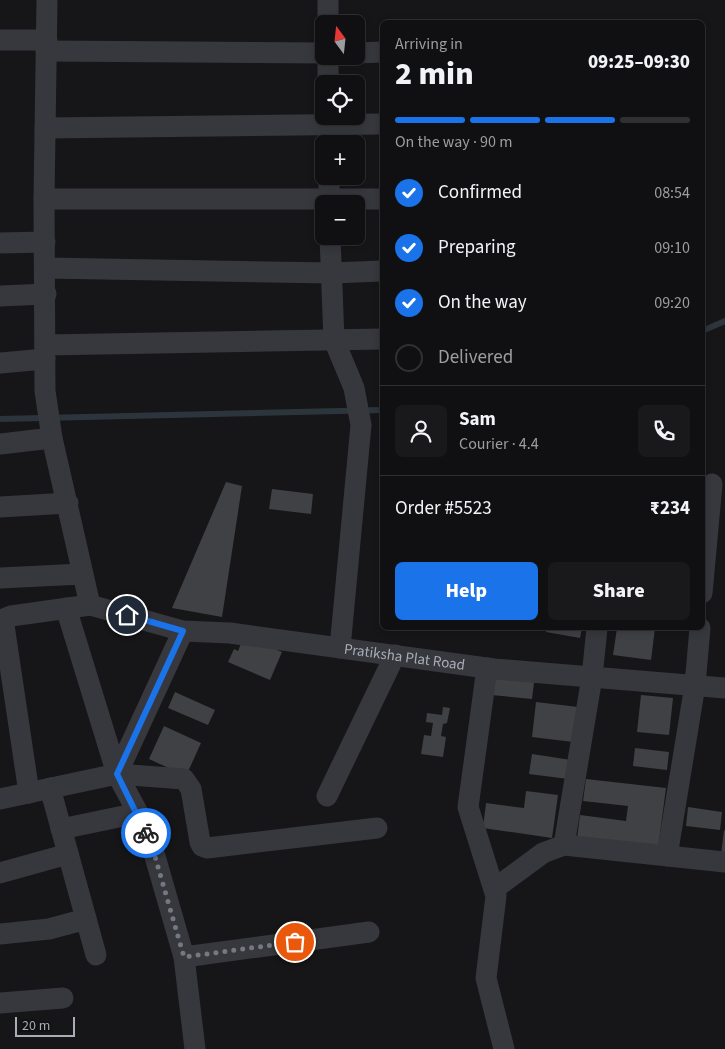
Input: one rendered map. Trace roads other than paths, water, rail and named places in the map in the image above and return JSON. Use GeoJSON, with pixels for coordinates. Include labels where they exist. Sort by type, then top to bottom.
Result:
{"type":"FeatureCollection","features":[{"type":"Feature","properties":{"kind":"street"},"geometry":{"type":"LineString","coordinates":[[28,793],[4,625],[6,618],[90,605],[51,430],[45,391],[46,268],[44,199],[47,0]]}},
{"type":"Feature","properties":{"kind":"street"},"geometry":{"type":"LineString","coordinates":[[328,0],[328,15]]}},
{"type":"Feature","properties":{"kind":"street"},"geometry":{"type":"LineString","coordinates":[[0,40],[46,46],[315,53]]}},
{"type":"Feature","properties":{"kind":"street"},"geometry":{"type":"LineString","coordinates":[[365,52],[380,52]]}},
{"type":"Feature","properties":{"kind":"street"},"geometry":{"type":"LineString","coordinates":[[45,128],[329,128],[380,124]]}},
{"type":"Feature","properties":{"kind":"street"},"geometry":{"type":"LineString","coordinates":[[44,199],[315,201]]}},
{"type":"Feature","properties":{"kind":"street"},"geometry":{"type":"LineString","coordinates":[[365,200],[380,199]]}},
{"type":"Feature","properties":{"kind":"street"},"geometry":{"type":"LineString","coordinates":[[0,243],[45,242]]}},
{"type":"Feature","properties":{"kind":"street"},"geometry":{"type":"LineString","coordinates":[[330,245],[334,340],[354,388],[361,425],[340,648]]}},
{"type":"Feature","properties":{"kind":"street"},"geometry":{"type":"LineString","coordinates":[[46,268],[332,273],[380,271]]}},
{"type":"Feature","properties":{"kind":"street"},"geometry":{"type":"LineString","coordinates":[[0,296],[46,294]]}},
{"type":"Feature","properties":{"kind":"street"},"geometry":{"type":"LineString","coordinates":[[0,363],[45,352],[334,340],[380,340]]}},
{"type":"Feature","properties":{"kind":"street"},"geometry":{"type":"LineString","coordinates":[[0,444],[51,430]]}},
{"type":"Feature","properties":{"kind":"street"},"geometry":{"type":"LineString","coordinates":[[705,560],[712,484]]}},
{"type":"Feature","properties":{"kind":"street"},"geometry":{"type":"LineString","coordinates":[[0,507],[68,503]]}},
{"type":"Feature","properties":{"kind":"street"},"geometry":{"type":"LineString","coordinates":[[0,578],[82,574]]}},
{"type":"Feature","properties":{"kind":"street","name":"Pratiksha Plat Road"},"geometry":{"type":"LineString","coordinates":[[90,605],[183,631],[230,634],[487,668],[725,688]]}},
{"type":"Feature","properties":{"kind":"street"},"geometry":{"type":"LineString","coordinates":[[66,608],[117,774],[138,813],[154,853],[184,957],[195,1049]]}},
{"type":"Feature","properties":{"kind":"street"},"geometry":{"type":"LineString","coordinates":[[564,845],[592,677],[597,630]]}},
{"type":"Feature","properties":{"kind":"street"},"geometry":{"type":"LineString","coordinates":[[668,856],[695,685],[700,630]]}},
{"type":"Feature","properties":{"kind":"street"},"geometry":{"type":"LineString","coordinates":[[117,774],[183,631]]}},
{"type":"Feature","properties":{"kind":"street"},"geometry":{"type":"LineString","coordinates":[[326,796],[394,655]]}},
{"type":"Feature","properties":{"kind":"street"},"geometry":{"type":"LineString","coordinates":[[487,668],[468,807],[494,888],[496,905],[486,987],[504,1049]]}},
{"type":"Feature","properties":{"kind":"street"},"geometry":{"type":"LineString","coordinates":[[0,799],[117,774],[184,779],[191,789],[200,842],[202,846],[208,848],[377,828]]}},
{"type":"Feature","properties":{"kind":"street"},"geometry":{"type":"LineString","coordinates":[[50,788],[96,955]]}},
{"type":"Feature","properties":{"kind":"street"},"geometry":{"type":"LineString","coordinates":[[62,829],[138,813]]}},
{"type":"Feature","properties":{"kind":"street"},"geometry":{"type":"LineString","coordinates":[[494,888],[543,853],[564,845],[725,862]]}},
{"type":"Feature","properties":{"kind":"street"},"geometry":{"type":"LineString","coordinates":[[0,872],[68,854]]}},
{"type":"Feature","properties":{"kind":"street"},"geometry":{"type":"LineString","coordinates":[[0,934],[49,929],[86,919]]}},
{"type":"Feature","properties":{"kind":"street"},"geometry":{"type":"LineString","coordinates":[[184,957],[369,932]]}},
{"type":"Feature","properties":{"kind":"street"},"geometry":{"type":"LineString","coordinates":[[0,1003],[63,998]]}},
{"type":"Feature","properties":{"kind":"waterway"},"geometry":{"type":"LineString","coordinates":[[705,330],[725,321]]}},
{"type":"Feature","properties":{"kind":"waterway"},"geometry":{"type":"LineString","coordinates":[[0,419],[380,410]]}}]}
